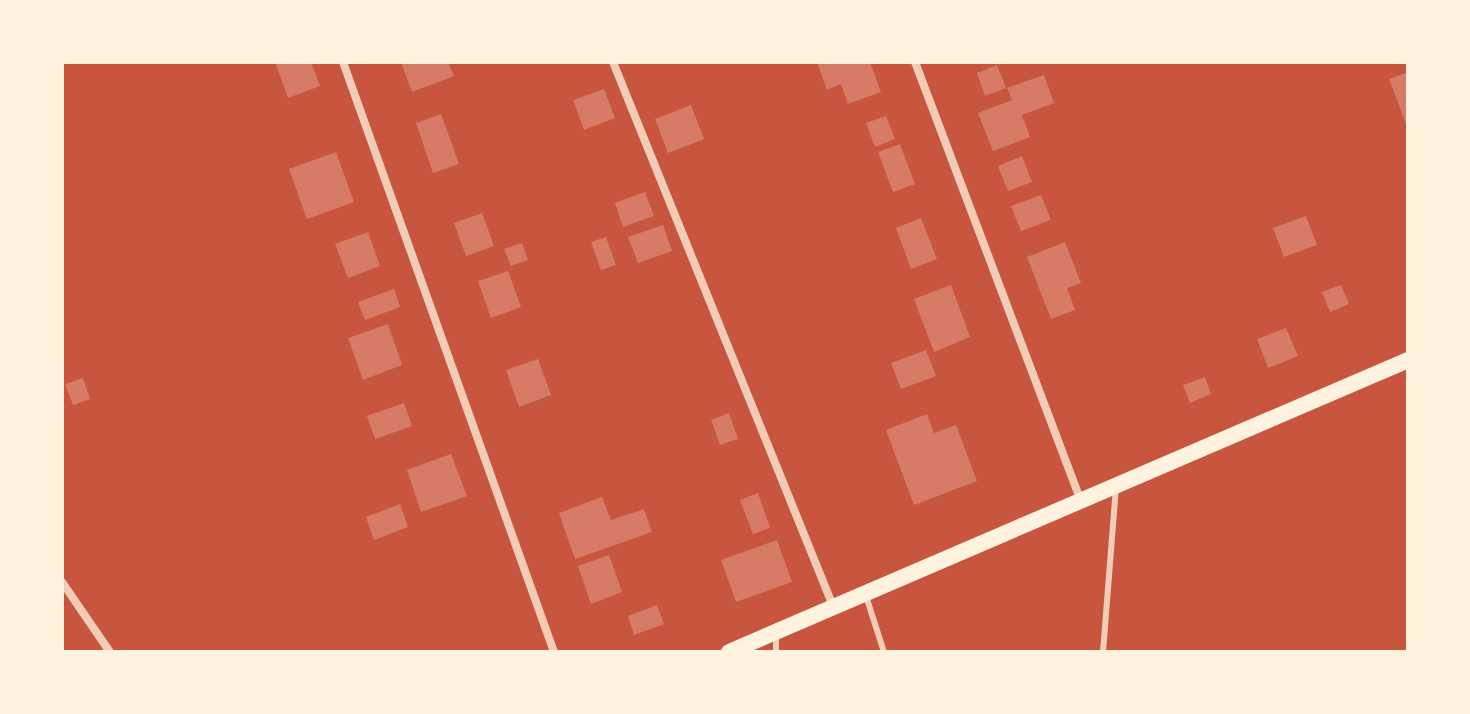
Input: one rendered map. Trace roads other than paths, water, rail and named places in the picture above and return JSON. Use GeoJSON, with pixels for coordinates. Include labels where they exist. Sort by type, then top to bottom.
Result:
{"type":"FeatureCollection","features":[{"type":"Feature","properties":{"kind":"main road"},"geometry":{"type":"LineString","coordinates":[[729,652],[1117,482],[1408,360]]}},
{"type":"Feature","properties":{"kind":"street"},"geometry":{"type":"LineString","coordinates":[[343,62],[554,652]]}},
{"type":"Feature","properties":{"kind":"street"},"geometry":{"type":"LineString","coordinates":[[613,62],[833,606]]}},
{"type":"Feature","properties":{"kind":"street"},"geometry":{"type":"LineString","coordinates":[[915,62],[1080,498]]}},
{"type":"Feature","properties":{"kind":"street"},"geometry":{"type":"LineString","coordinates":[[62,582],[110,652]]}},
{"type":"Feature","properties":{"kind":"lane"},"geometry":{"type":"LineString","coordinates":[[1103,652],[1117,482]]}},
{"type":"Feature","properties":{"kind":"lane"},"geometry":{"type":"LineString","coordinates":[[865,592],[884,652]]}},
{"type":"Feature","properties":{"kind":"lane"},"geometry":{"type":"LineString","coordinates":[[776,632],[776,652]]}}]}
